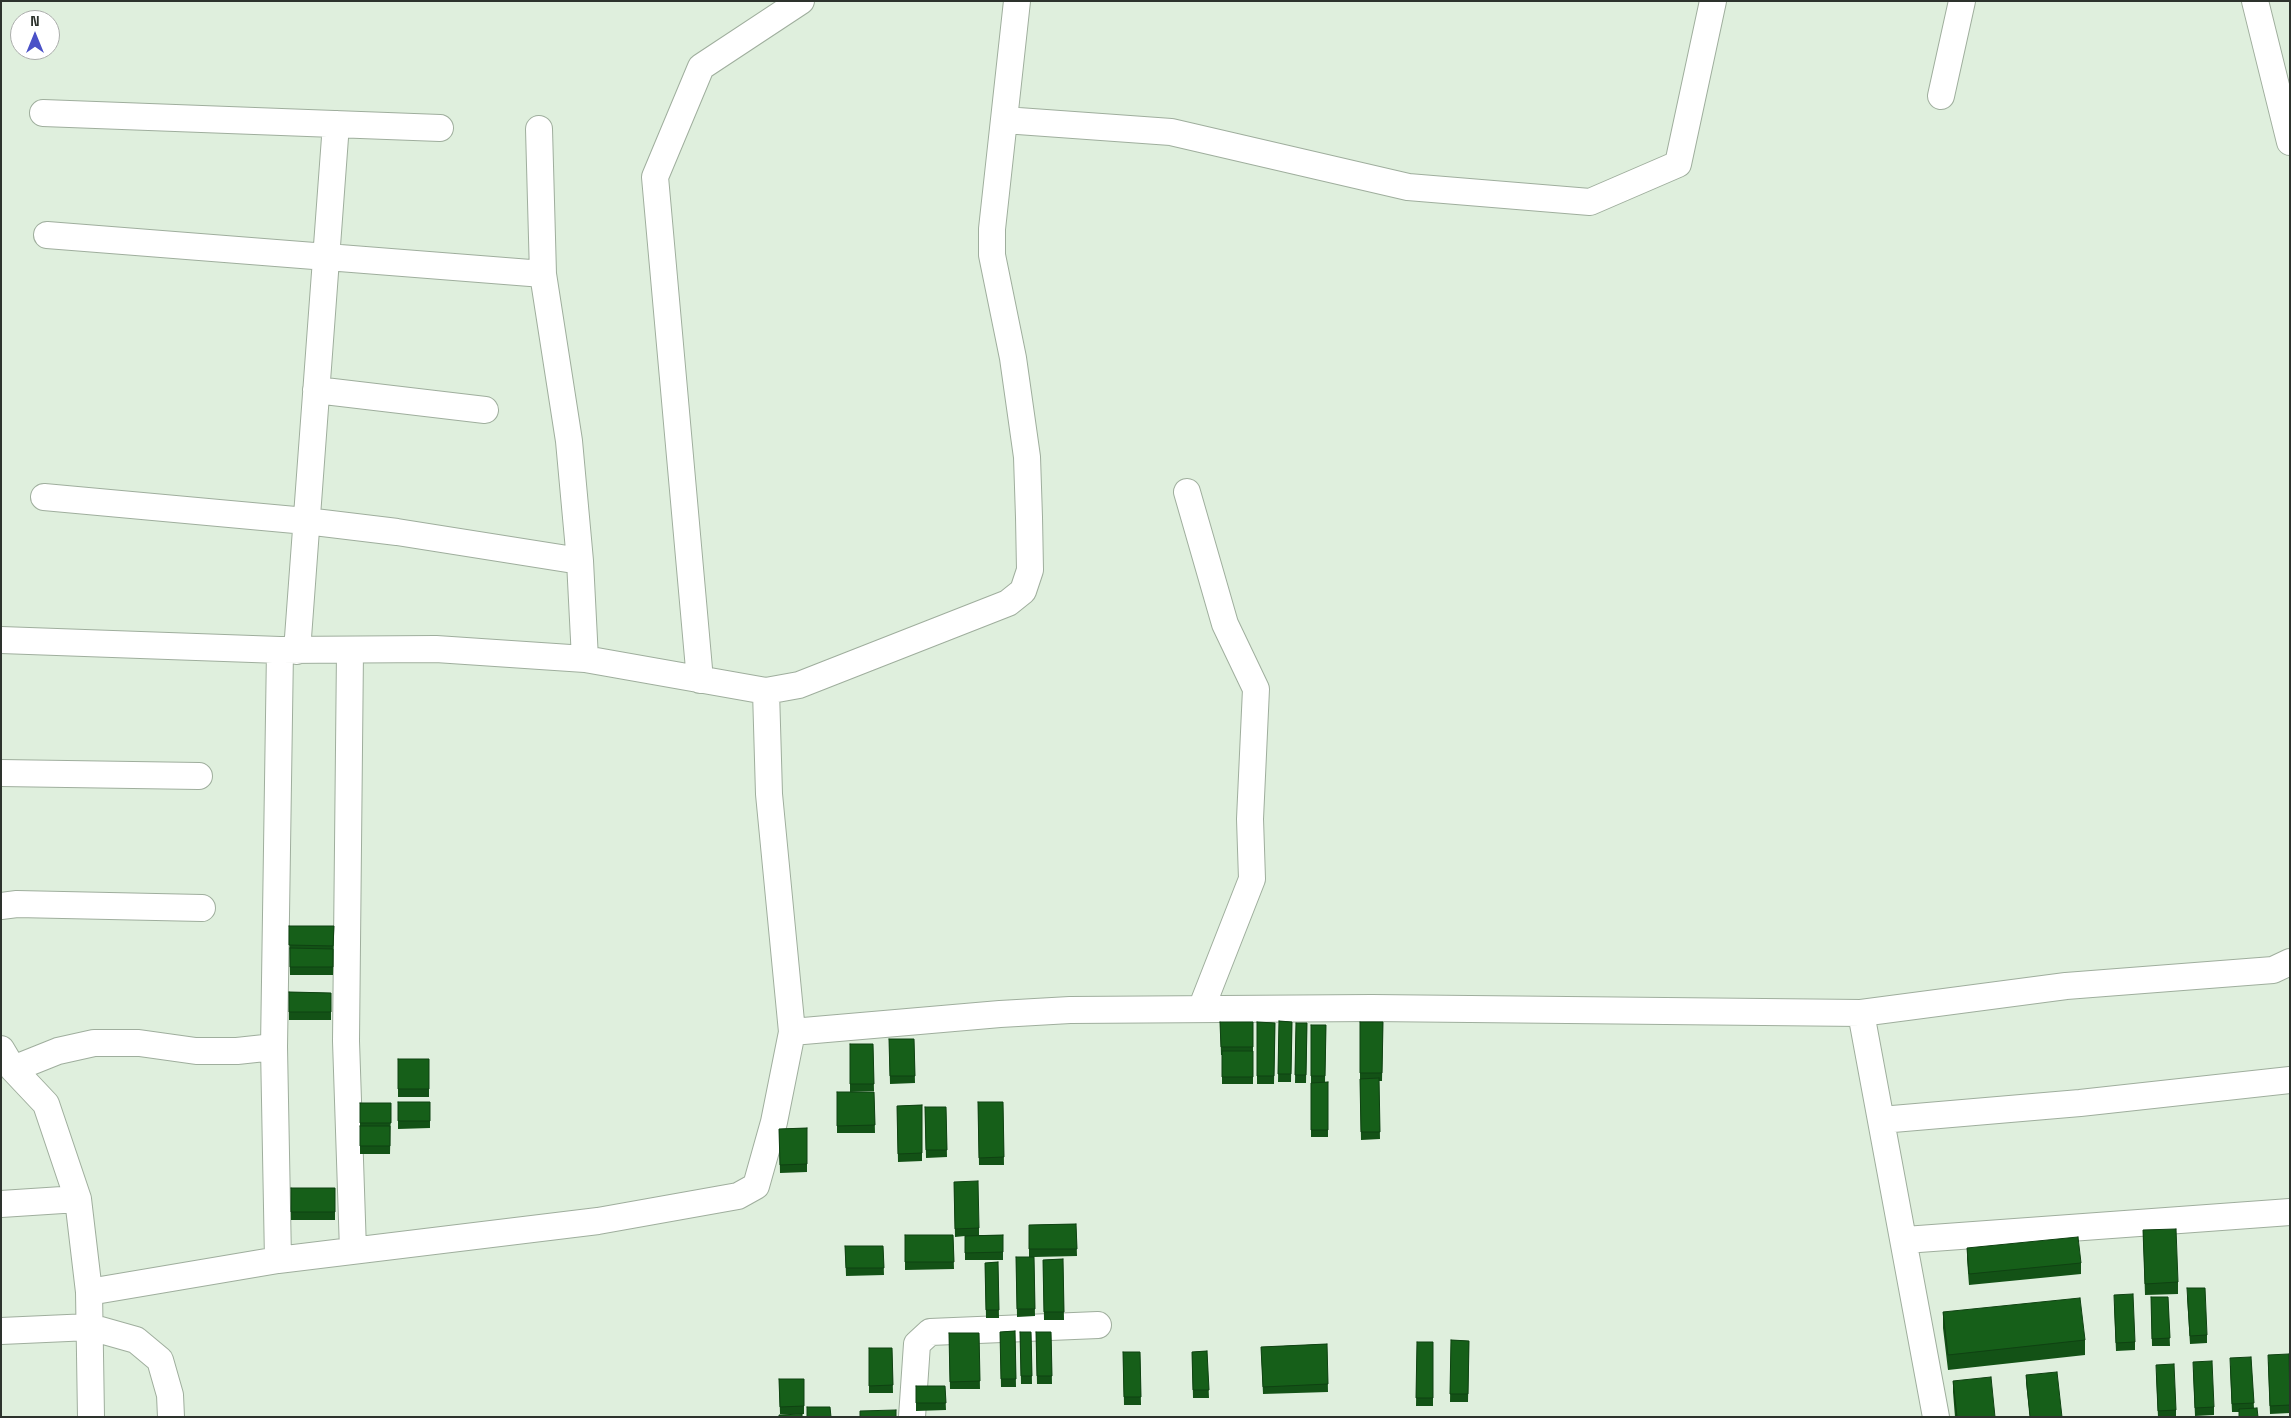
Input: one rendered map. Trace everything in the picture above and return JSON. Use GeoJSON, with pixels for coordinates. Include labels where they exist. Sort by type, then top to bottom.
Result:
{"type":"FeatureCollection","features":[{"type":"Feature","properties":{"kind":"street"},"geometry":{"type":"LineString","coordinates":[[700,680],[655,177],[701,67],[801,1]]}},
{"type":"Feature","properties":{"kind":"street"},"geometry":{"type":"LineString","coordinates":[[1,640],[288,650],[436,649],[586,659],[766,691],[799,684],[1008,603],[1023,591],[1030,570],[1026,457],[1013,358],[992,255],[992,229],[1017,1]]}},
{"type":"Feature","properties":{"kind":"street"},"geometry":{"type":"LineString","coordinates":[[1004,120],[1170,132],[1408,187],[1590,202],[1678,164],[1713,1]]}},
{"type":"Feature","properties":{"kind":"street"},"geometry":{"type":"LineString","coordinates":[[1941,96],[1962,1]]}},
{"type":"Feature","properties":{"kind":"street"},"geometry":{"type":"LineString","coordinates":[[2255,1],[2280,70],[2290,142]]}},
{"type":"Feature","properties":{"kind":"street"},"geometry":{"type":"LineString","coordinates":[[43,113],[440,128]]}},
{"type":"Feature","properties":{"kind":"street"},"geometry":{"type":"LineString","coordinates":[[278,1260],[274,1047],[288,650],[306,521],[336,124]]}},
{"type":"Feature","properties":{"kind":"street"},"geometry":{"type":"LineString","coordinates":[[539,129],[543,274],[569,441],[580,561],[586,659]]}},
{"type":"Feature","properties":{"kind":"street"},"geometry":{"type":"LineString","coordinates":[[46,235],[543,274]]}},
{"type":"Feature","properties":{"kind":"street"},"geometry":{"type":"LineString","coordinates":[[316,390],[485,410]]}},
{"type":"Feature","properties":{"kind":"street"},"geometry":{"type":"LineString","coordinates":[[1187,492],[1225,624],[1256,689],[1250,819],[1252,879],[1202,1009]]}},
{"type":"Feature","properties":{"kind":"street"},"geometry":{"type":"LineString","coordinates":[[44,497],[306,521],[397,532],[580,561]]}},
{"type":"Feature","properties":{"kind":"street"},"geometry":{"type":"LineString","coordinates":[[350,651],[346,1042],[354,1250]]}},
{"type":"Feature","properties":{"kind":"street"},"geometry":{"type":"LineString","coordinates":[[89,1292],[278,1260],[598,1221],[738,1196],[756,1186],[774,1122],[792,1032],[769,794],[766,691]]}},
{"type":"Feature","properties":{"kind":"street"},"geometry":{"type":"LineString","coordinates":[[1,773],[199,776]]}},
{"type":"Feature","properties":{"kind":"street"},"geometry":{"type":"LineString","coordinates":[[1,906],[18,904],[202,908]]}},
{"type":"Feature","properties":{"kind":"street"},"geometry":{"type":"LineString","coordinates":[[792,1032],[1026,1013],[1202,1009],[1372,1008],[1861,1013],[2066,986],[2274,970],[2290,962]]}},
{"type":"Feature","properties":{"kind":"street"},"geometry":{"type":"LineString","coordinates":[[1861,1013],[1905,1240],[1936,1417]]}},
{"type":"Feature","properties":{"kind":"street"},"geometry":{"type":"LineString","coordinates":[[7,1059],[94,1043],[139,1043],[196,1051],[237,1051],[274,1047]]}},
{"type":"Feature","properties":{"kind":"street"},"geometry":{"type":"LineString","coordinates":[[7,1059],[46,1104],[78,1200],[89,1292],[91,1417]]}},
{"type":"Feature","properties":{"kind":"street"},"geometry":{"type":"LineString","coordinates":[[1881,1120],[2080,1103],[2290,1080]]}},
{"type":"Feature","properties":{"kind":"street"},"geometry":{"type":"LineString","coordinates":[[1,1204],[78,1200]]}},
{"type":"Feature","properties":{"kind":"street"},"geometry":{"type":"LineString","coordinates":[[1905,1240],[2290,1212]]}},
{"type":"Feature","properties":{"kind":"street"},"geometry":{"type":"LineString","coordinates":[[912,1417],[917,1344],[930,1332],[1098,1325]]}},
{"type":"Feature","properties":{"kind":"street"},"geometry":{"type":"LineString","coordinates":[[1,1331],[90,1327],[136,1340],[160,1360],[170,1395],[171,1417]]}},
{"type":"Feature","properties":{"kind":"building"},"geometry":{"type":"Polygon","coordinates":[[[289,926],[334,926],[333,946],[289,945],[289,926]]]}},
{"type":"Feature","properties":{"kind":"building"},"geometry":{"type":"Polygon","coordinates":[[[290,948],[333,949],[333,967],[290,967],[290,948]]]}},
{"type":"Feature","properties":{"kind":"building"},"geometry":{"type":"Polygon","coordinates":[[[289,992],[331,993],[331,1012],[289,1012],[289,992]]]}},
{"type":"Feature","properties":{"kind":"building"},"geometry":{"type":"Polygon","coordinates":[[[1279,1021],[1292,1022],[1291,1074],[1278,1074],[1279,1021]]]}},
{"type":"Feature","properties":{"kind":"building"},"geometry":{"type":"Polygon","coordinates":[[[1220,1022],[1253,1022],[1253,1047],[1221,1047],[1220,1022]]]}},
{"type":"Feature","properties":{"kind":"building"},"geometry":{"type":"Polygon","coordinates":[[[1257,1022],[1275,1023],[1274,1076],[1257,1076],[1257,1022]]]}},
{"type":"Feature","properties":{"kind":"building"},"geometry":{"type":"Polygon","coordinates":[[[1360,1022],[1383,1022],[1382,1073],[1360,1073],[1360,1022]]]}},
{"type":"Feature","properties":{"kind":"building"},"geometry":{"type":"Polygon","coordinates":[[[1296,1023],[1307,1023],[1306,1075],[1295,1075],[1296,1023]]]}},
{"type":"Feature","properties":{"kind":"building"},"geometry":{"type":"Polygon","coordinates":[[[1311,1025],[1326,1025],[1325,1076],[1311,1076],[1311,1025]]]}},
{"type":"Feature","properties":{"kind":"building"},"geometry":{"type":"Polygon","coordinates":[[[889,1039],[914,1039],[915,1076],[890,1076],[889,1039]]]}},
{"type":"Feature","properties":{"kind":"building"},"geometry":{"type":"Polygon","coordinates":[[[850,1044],[873,1044],[874,1084],[850,1084],[850,1044]]]}},
{"type":"Feature","properties":{"kind":"building"},"geometry":{"type":"Polygon","coordinates":[[[1222,1051],[1253,1051],[1253,1077],[1222,1077],[1222,1051]]]}},
{"type":"Feature","properties":{"kind":"building"},"geometry":{"type":"Polygon","coordinates":[[[398,1059],[429,1059],[429,1089],[398,1089],[398,1059]]]}},
{"type":"Feature","properties":{"kind":"building"},"geometry":{"type":"Polygon","coordinates":[[[1379,1078],[1380,1132],[1361,1132],[1360,1079],[1379,1078]]]}},
{"type":"Feature","properties":{"kind":"building"},"geometry":{"type":"Polygon","coordinates":[[[1328,1082],[1328,1130],[1311,1130],[1311,1083],[1328,1082]]]}},
{"type":"Feature","properties":{"kind":"building"},"geometry":{"type":"Polygon","coordinates":[[[837,1092],[874,1092],[875,1125],[837,1126],[837,1092]]]}},
{"type":"Feature","properties":{"kind":"building"},"geometry":{"type":"Polygon","coordinates":[[[398,1102],[430,1102],[430,1121],[398,1121],[398,1102]]]}},
{"type":"Feature","properties":{"kind":"building"},"geometry":{"type":"Polygon","coordinates":[[[978,1102],[1003,1102],[1004,1157],[979,1158],[978,1102]]]}},
{"type":"Feature","properties":{"kind":"building"},"geometry":{"type":"Polygon","coordinates":[[[360,1103],[391,1103],[391,1123],[360,1123],[360,1103]]]}},
{"type":"Feature","properties":{"kind":"building"},"geometry":{"type":"Polygon","coordinates":[[[922,1105],[922,1153],[898,1154],[897,1106],[922,1105]]]}},
{"type":"Feature","properties":{"kind":"building"},"geometry":{"type":"Polygon","coordinates":[[[925,1107],[946,1107],[947,1150],[926,1150],[925,1107]]]}},
{"type":"Feature","properties":{"kind":"building"},"geometry":{"type":"Polygon","coordinates":[[[360,1126],[390,1126],[390,1146],[360,1146],[360,1126]]]}},
{"type":"Feature","properties":{"kind":"building"},"geometry":{"type":"Polygon","coordinates":[[[807,1128],[807,1164],[780,1165],[779,1129],[807,1128]]]}},
{"type":"Feature","properties":{"kind":"building"},"geometry":{"type":"Polygon","coordinates":[[[978,1181],[979,1228],[955,1229],[954,1182],[978,1181]]]}},
{"type":"Feature","properties":{"kind":"building"},"geometry":{"type":"Polygon","coordinates":[[[291,1188],[335,1188],[335,1212],[291,1212],[291,1188]]]}},
{"type":"Feature","properties":{"kind":"building"},"geometry":{"type":"Polygon","coordinates":[[[1076,1224],[1077,1249],[1029,1249],[1029,1225],[1076,1224]]]}},
{"type":"Feature","properties":{"kind":"building"},"geometry":{"type":"Polygon","coordinates":[[[2176,1229],[2178,1282],[2145,1284],[2143,1230],[2176,1229]]]}},
{"type":"Feature","properties":{"kind":"building"},"geometry":{"type":"Polygon","coordinates":[[[905,1235],[953,1235],[954,1262],[905,1262],[905,1235]]]}},
{"type":"Feature","properties":{"kind":"building"},"geometry":{"type":"Polygon","coordinates":[[[1003,1235],[1003,1252],[965,1253],[965,1236],[1003,1235]]]}},
{"type":"Feature","properties":{"kind":"building"},"geometry":{"type":"Polygon","coordinates":[[[2078,1237],[2081,1263],[1969,1274],[1967,1248],[2078,1237]]]}},
{"type":"Feature","properties":{"kind":"building"},"geometry":{"type":"Polygon","coordinates":[[[845,1246],[883,1246],[884,1268],[846,1268],[845,1246]]]}},
{"type":"Feature","properties":{"kind":"building"},"geometry":{"type":"Polygon","coordinates":[[[1016,1257],[1034,1257],[1035,1309],[1017,1309],[1016,1257]]]}},
{"type":"Feature","properties":{"kind":"building"},"geometry":{"type":"Polygon","coordinates":[[[1063,1259],[1064,1312],[1044,1312],[1043,1260],[1063,1259]]]}},
{"type":"Feature","properties":{"kind":"building"},"geometry":{"type":"Polygon","coordinates":[[[998,1262],[999,1310],[986,1310],[985,1263],[998,1262]]]}},
{"type":"Feature","properties":{"kind":"building"},"geometry":{"type":"Polygon","coordinates":[[[2187,1288],[2205,1288],[2207,1335],[2190,1336],[2187,1288]]]}},
{"type":"Feature","properties":{"kind":"building"},"geometry":{"type":"Polygon","coordinates":[[[2133,1294],[2135,1342],[2116,1343],[2114,1295],[2133,1294]]]}},
{"type":"Feature","properties":{"kind":"building"},"geometry":{"type":"Polygon","coordinates":[[[2151,1297],[2168,1297],[2170,1338],[2152,1339],[2151,1297]]]}},
{"type":"Feature","properties":{"kind":"building"},"geometry":{"type":"Polygon","coordinates":[[[2080,1298],[2085,1340],[1948,1355],[1943,1312],[2080,1298]]]}},
{"type":"Feature","properties":{"kind":"building"},"geometry":{"type":"Polygon","coordinates":[[[1015,1331],[1016,1379],[1001,1379],[1000,1332],[1015,1331]]]}},
{"type":"Feature","properties":{"kind":"building"},"geometry":{"type":"Polygon","coordinates":[[[1020,1332],[1031,1332],[1032,1376],[1021,1376],[1020,1332]]]}},
{"type":"Feature","properties":{"kind":"building"},"geometry":{"type":"Polygon","coordinates":[[[1036,1332],[1051,1332],[1052,1376],[1037,1376],[1036,1332]]]}},
{"type":"Feature","properties":{"kind":"building"},"geometry":{"type":"Polygon","coordinates":[[[949,1333],[979,1333],[980,1381],[950,1382],[949,1333]]]}},
{"type":"Feature","properties":{"kind":"building"},"geometry":{"type":"Polygon","coordinates":[[[1451,1340],[1469,1341],[1468,1394],[1450,1394],[1451,1340]]]}},
{"type":"Feature","properties":{"kind":"building"},"geometry":{"type":"Polygon","coordinates":[[[1417,1342],[1433,1342],[1433,1398],[1416,1398],[1417,1342]]]}},
{"type":"Feature","properties":{"kind":"building"},"geometry":{"type":"Polygon","coordinates":[[[1327,1344],[1328,1384],[1263,1387],[1261,1347],[1327,1344]]]}},
{"type":"Feature","properties":{"kind":"building"},"geometry":{"type":"Polygon","coordinates":[[[869,1348],[892,1348],[893,1385],[869,1386],[869,1348]]]}},
{"type":"Feature","properties":{"kind":"building"},"geometry":{"type":"Polygon","coordinates":[[[1207,1351],[1209,1390],[1193,1390],[1192,1352],[1207,1351]]]}},
{"type":"Feature","properties":{"kind":"building"},"geometry":{"type":"Polygon","coordinates":[[[1123,1352],[1140,1352],[1141,1397],[1124,1397],[1123,1352]]]}},
{"type":"Feature","properties":{"kind":"building"},"geometry":{"type":"Polygon","coordinates":[[[2289,1354],[2290,1405],[2270,1406],[2268,1355],[2289,1354]]]}},
{"type":"Feature","properties":{"kind":"building"},"geometry":{"type":"Polygon","coordinates":[[[2251,1357],[2254,1403],[2232,1404],[2230,1358],[2251,1357]]]}},
{"type":"Feature","properties":{"kind":"building"},"geometry":{"type":"Polygon","coordinates":[[[2212,1361],[2214,1407],[2195,1408],[2193,1362],[2212,1361]]]}},
{"type":"Feature","properties":{"kind":"building"},"geometry":{"type":"Polygon","coordinates":[[[2174,1364],[2176,1410],[2158,1411],[2156,1365],[2174,1364]]]}},
{"type":"Feature","properties":{"kind":"building"},"geometry":{"type":"Polygon","coordinates":[[[2057,1372],[2062,1417],[2030,1417],[2026,1375],[2057,1372]]]}},
{"type":"Feature","properties":{"kind":"building"},"geometry":{"type":"Polygon","coordinates":[[[1991,1377],[1995,1417],[1957,1417],[1953,1381],[1991,1377]]]}},
{"type":"Feature","properties":{"kind":"building"},"geometry":{"type":"Polygon","coordinates":[[[779,1379],[804,1379],[804,1406],[780,1407],[779,1379]]]}},
{"type":"Feature","properties":{"kind":"building"},"geometry":{"type":"Polygon","coordinates":[[[916,1386],[945,1386],[946,1403],[916,1403],[916,1386]]]}},
{"type":"Feature","properties":{"kind":"building"},"geometry":{"type":"Polygon","coordinates":[[[807,1407],[830,1407],[831,1417],[807,1417],[807,1407]]]}},
{"type":"Feature","properties":{"kind":"building"},"geometry":{"type":"Polygon","coordinates":[[[2257,1408],[2258,1417],[2239,1417],[2239,1409],[2257,1408]]]}},
{"type":"Feature","properties":{"kind":"building"},"geometry":{"type":"Polygon","coordinates":[[[896,1410],[896,1417],[860,1417],[860,1411],[896,1410]]]}},
{"type":"Feature","properties":{"kind":"building"},"geometry":{"type":"Polygon","coordinates":[[[802,1414],[802,1417],[779,1417],[779,1415],[802,1414]]]}}]}
